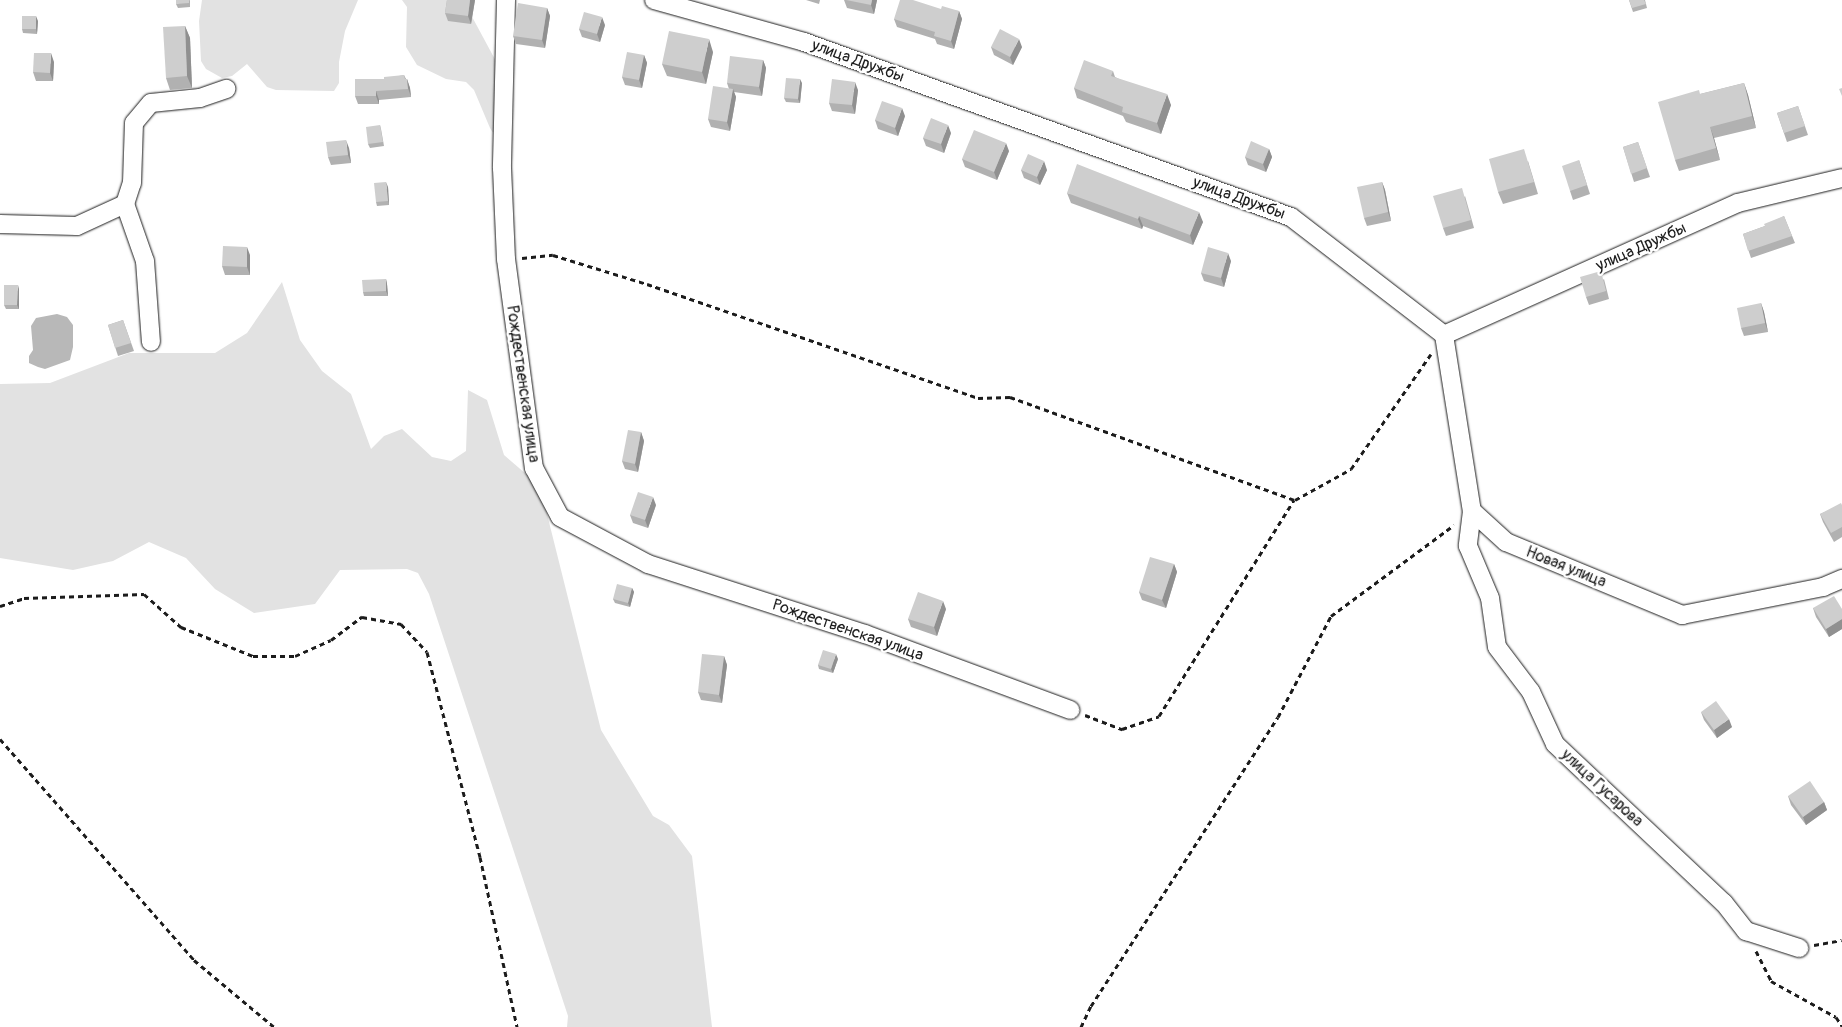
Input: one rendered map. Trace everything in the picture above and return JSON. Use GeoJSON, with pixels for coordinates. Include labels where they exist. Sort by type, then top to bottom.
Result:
{"type":"FeatureCollection","features":[{"type":"Feature","properties":{"kind":"street","name":"Рождественская улица"},"geometry":{"type":"LineString","coordinates":[[506,0],[502,168],[506,260],[534,468],[560,517],[648,564],[865,634],[1070,710]]}},
{"type":"Feature","properties":{"kind":"street","name":"улица Дружбы"},"geometry":{"type":"LineString","coordinates":[[654,0],[804,42],[1292,217],[1444,335],[1738,203],[1842,178]]}},
{"type":"Feature","properties":{"kind":"street"},"geometry":{"type":"LineString","coordinates":[[151,342],[145,260],[125,204],[132,183],[134,123],[151,103],[200,98],[226,89]]}},
{"type":"Feature","properties":{"kind":"street"},"geometry":{"type":"LineString","coordinates":[[0,224],[77,226],[125,204]]}},
{"type":"Feature","properties":{"kind":"street"},"geometry":{"type":"LineString","coordinates":[[1444,335],[1472,511]]}},
{"type":"Feature","properties":{"kind":"street","name":"Новая улица"},"geometry":{"type":"LineString","coordinates":[[1472,511],[1506,542],[1682,614],[1823,588],[1842,579]]}},
{"type":"Feature","properties":{"kind":"street","name":"улица Гусарова"},"geometry":{"type":"LineString","coordinates":[[1472,511],[1468,546],[1490,598],[1497,647],[1531,692],[1555,744],[1724,903],[1746,931]]}},
{"type":"Feature","properties":{"kind":"street"},"geometry":{"type":"LineString","coordinates":[[1746,931],[1799,948]]}},
{"type":"Feature","properties":{"kind":"path"},"geometry":{"type":"LineString","coordinates":[[506,260],[553,255],[647,284],[978,398],[1010,396],[1295,500]]}},
{"type":"Feature","properties":{"kind":"path"},"geometry":{"type":"LineString","coordinates":[[1070,710],[1122,729],[1159,716],[1295,500],[1351,469],[1444,335]]}},
{"type":"Feature","properties":{"kind":"path"},"geometry":{"type":"LineString","coordinates":[[1080,1027],[1096,998],[1278,717],[1331,616],[1472,511]]}},
{"type":"Feature","properties":{"kind":"path"},"geometry":{"type":"LineString","coordinates":[[0,606],[24,598],[144,594],[181,627],[253,656],[295,656],[330,640],[362,617],[401,624],[427,652],[480,857],[517,1027]]}},
{"type":"Feature","properties":{"kind":"path"},"geometry":{"type":"LineString","coordinates":[[0,739],[194,960],[274,1027]]}},
{"type":"Feature","properties":{"kind":"path"},"geometry":{"type":"LineString","coordinates":[[1746,931],[1771,981],[1836,1017],[1842,1026]]}},
{"type":"Feature","properties":{"kind":"path"},"geometry":{"type":"LineString","coordinates":[[1799,948],[1842,940]]}},
{"type":"Feature","properties":{"kind":"shaded area"},"geometry":{"type":"Polygon","coordinates":[[[202,0],[358,0],[345,31],[339,62],[339,83],[334,91],[276,90],[267,87],[247,64],[232,76],[222,78],[206,69],[201,61],[199,21],[202,0]]]}},
{"type":"Feature","properties":{"kind":"shaded area"},"geometry":{"type":"Polygon","coordinates":[[[402,0],[463,0],[511,89],[501,146],[490,128],[474,90],[466,82],[446,79],[417,65],[406,47],[407,7],[402,0]]]}},
{"type":"Feature","properties":{"kind":"shaded area"},"geometry":{"type":"Polygon","coordinates":[[[282,282],[300,340],[322,371],[351,394],[371,449],[384,436],[402,429],[432,457],[451,461],[466,451],[468,390],[487,400],[504,455],[540,486],[601,730],[653,816],[669,825],[692,856],[712,1027],[567,1027],[568,1016],[429,594],[418,573],[407,569],[340,570],[315,604],[254,613],[215,589],[186,558],[149,542],[113,561],[73,570],[0,558],[0,384],[50,383],[129,353],[215,353],[247,333],[282,282]]]}},
{"type":"Feature","properties":{"kind":"shaded area"},"geometry":{"type":"Polygon","coordinates":[[[57,314],[67,317],[73,325],[73,347],[70,360],[45,369],[29,363],[29,356],[33,350],[31,326],[36,318],[57,314]]]}},
{"type":"Feature","properties":{"kind":"building"},"geometry":{"type":"Polygon","coordinates":[[[176,0],[189,0],[189,3],[176,4],[176,0]]]}},
{"type":"Feature","properties":{"kind":"building"},"geometry":{"type":"Polygon","coordinates":[[[447,0],[470,0],[468,16],[445,13],[447,0]]]}},
{"type":"Feature","properties":{"kind":"building"},"geometry":{"type":"Polygon","coordinates":[[[846,0],[872,0],[871,5],[846,0]]]}},
{"type":"Feature","properties":{"kind":"building"},"geometry":{"type":"Polygon","coordinates":[[[900,0],[913,0],[941,9],[942,6],[959,11],[951,41],[934,36],[935,32],[894,19],[900,0]]]}},
{"type":"Feature","properties":{"kind":"building"},"geometry":{"type":"Polygon","coordinates":[[[1629,0],[1644,0],[1646,4],[1632,8],[1629,0]]]}},
{"type":"Feature","properties":{"kind":"building"},"geometry":{"type":"Polygon","coordinates":[[[518,3],[547,8],[542,40],[513,36],[518,3]]]}},
{"type":"Feature","properties":{"kind":"building"},"geometry":{"type":"Polygon","coordinates":[[[584,12],[602,17],[597,34],[579,29],[584,12]]]}},
{"type":"Feature","properties":{"kind":"building"},"geometry":{"type":"Polygon","coordinates":[[[22,16],[36,16],[36,29],[22,29],[22,16]]]}},
{"type":"Feature","properties":{"kind":"building"},"geometry":{"type":"Polygon","coordinates":[[[185,26],[187,76],[166,78],[163,27],[185,26]]]}},
{"type":"Feature","properties":{"kind":"building"},"geometry":{"type":"Polygon","coordinates":[[[1000,29],[1019,39],[1010,57],[991,47],[1000,29]]]}},
{"type":"Feature","properties":{"kind":"building"},"geometry":{"type":"Polygon","coordinates":[[[669,31],[709,39],[702,72],[662,64],[669,31]]]}},
{"type":"Feature","properties":{"kind":"building"},"geometry":{"type":"Polygon","coordinates":[[[627,52],[644,55],[639,80],[622,77],[627,52]]]}},
{"type":"Feature","properties":{"kind":"building"},"geometry":{"type":"Polygon","coordinates":[[[34,53],[51,53],[50,73],[33,72],[34,53]]]}},
{"type":"Feature","properties":{"kind":"building"},"geometry":{"type":"Polygon","coordinates":[[[730,56],[763,60],[759,87],[727,83],[730,56]]]}},
{"type":"Feature","properties":{"kind":"building"},"geometry":{"type":"Polygon","coordinates":[[[1084,60],[1113,71],[1111,76],[1167,94],[1157,123],[1122,112],[1123,107],[1074,88],[1084,60]]]}},
{"type":"Feature","properties":{"kind":"building"},"geometry":{"type":"Polygon","coordinates":[[[404,75],[405,79],[407,79],[408,89],[376,91],[376,96],[355,96],[355,79],[384,79],[384,77],[404,75]]]}},
{"type":"Feature","properties":{"kind":"building"},"geometry":{"type":"Polygon","coordinates":[[[786,78],[800,79],[798,99],[784,98],[786,78]]]}},
{"type":"Feature","properties":{"kind":"building"},"geometry":{"type":"Polygon","coordinates":[[[832,79],[855,82],[852,105],[829,103],[832,79]]]}},
{"type":"Feature","properties":{"kind":"building"},"geometry":{"type":"Polygon","coordinates":[[[1744,83],[1752,116],[1710,127],[1716,148],[1675,160],[1658,102],[1699,90],[1700,94],[1744,83]]]}},
{"type":"Feature","properties":{"kind":"building"},"geometry":{"type":"Polygon","coordinates":[[[713,86],[733,89],[727,122],[708,119],[713,86]]]}},
{"type":"Feature","properties":{"kind":"building"},"geometry":{"type":"Polygon","coordinates":[[[882,101],[902,108],[895,128],[875,120],[882,101]]]}},
{"type":"Feature","properties":{"kind":"building"},"geometry":{"type":"Polygon","coordinates":[[[1798,106],[1805,126],[1784,133],[1777,113],[1798,106]]]}},
{"type":"Feature","properties":{"kind":"building"},"geometry":{"type":"Polygon","coordinates":[[[931,118],[948,125],[941,144],[923,138],[931,118]]]}},
{"type":"Feature","properties":{"kind":"building"},"geometry":{"type":"Polygon","coordinates":[[[380,125],[383,142],[368,144],[366,127],[380,125]]]}},
{"type":"Feature","properties":{"kind":"building"},"geometry":{"type":"Polygon","coordinates":[[[974,130],[1006,143],[994,172],[962,159],[974,130]]]}},
{"type":"Feature","properties":{"kind":"building"},"geometry":{"type":"Polygon","coordinates":[[[346,140],[348,155],[328,157],[326,142],[346,140]]]}},
{"type":"Feature","properties":{"kind":"building"},"geometry":{"type":"Polygon","coordinates":[[[1251,141],[1269,149],[1263,164],[1245,157],[1251,141]]]}},
{"type":"Feature","properties":{"kind":"building"},"geometry":{"type":"Polygon","coordinates":[[[1638,142],[1647,168],[1631,174],[1623,147],[1638,142]]]}},
{"type":"Feature","properties":{"kind":"building"},"geometry":{"type":"Polygon","coordinates":[[[1524,149],[1534,182],[1498,192],[1489,159],[1524,149]]]}},
{"type":"Feature","properties":{"kind":"building"},"geometry":{"type":"Polygon","coordinates":[[[1028,154],[1044,161],[1037,177],[1021,170],[1028,154]]]}},
{"type":"Feature","properties":{"kind":"building"},"geometry":{"type":"Polygon","coordinates":[[[1579,160],[1587,185],[1570,191],[1562,166],[1579,160]]]}},
{"type":"Feature","properties":{"kind":"building"},"geometry":{"type":"Polygon","coordinates":[[[1077,164],[1199,212],[1190,235],[1139,216],[1138,219],[1067,193],[1077,164]]]}},
{"type":"Feature","properties":{"kind":"building"},"geometry":{"type":"Polygon","coordinates":[[[386,182],[388,201],[376,202],[374,183],[386,182]]]}},
{"type":"Feature","properties":{"kind":"building"},"geometry":{"type":"Polygon","coordinates":[[[1382,182],[1388,212],[1364,218],[1357,187],[1382,182]]]}},
{"type":"Feature","properties":{"kind":"building"},"geometry":{"type":"Polygon","coordinates":[[[1462,188],[1471,220],[1443,228],[1433,196],[1462,188]]]}},
{"type":"Feature","properties":{"kind":"building"},"geometry":{"type":"Polygon","coordinates":[[[1784,216],[1792,236],[1748,251],[1743,234],[1765,226],[1764,224],[1784,216]]]}},
{"type":"Feature","properties":{"kind":"building"},"geometry":{"type":"Polygon","coordinates":[[[223,246],[247,247],[247,267],[222,266],[223,246]]]}},
{"type":"Feature","properties":{"kind":"building"},"geometry":{"type":"Polygon","coordinates":[[[1208,247],[1228,253],[1221,278],[1201,273],[1208,247]]]}},
{"type":"Feature","properties":{"kind":"building"},"geometry":{"type":"Polygon","coordinates":[[[1601,271],[1606,291],[1586,297],[1580,277],[1601,271]]]}},
{"type":"Feature","properties":{"kind":"building"},"geometry":{"type":"Polygon","coordinates":[[[386,279],[386,291],[363,292],[362,280],[386,279]]]}},
{"type":"Feature","properties":{"kind":"building"},"geometry":{"type":"Polygon","coordinates":[[[4,285],[18,285],[17,305],[4,305],[4,285]]]}},
{"type":"Feature","properties":{"kind":"building"},"geometry":{"type":"Polygon","coordinates":[[[1761,303],[1765,323],[1741,328],[1737,308],[1761,303]]]}},
{"type":"Feature","properties":{"kind":"building"},"geometry":{"type":"Polygon","coordinates":[[[123,320],[131,343],[115,348],[108,325],[123,320]]]}},
{"type":"Feature","properties":{"kind":"building"},"geometry":{"type":"Polygon","coordinates":[[[628,430],[641,432],[635,464],[622,461],[628,430]]]}},
{"type":"Feature","properties":{"kind":"building"},"geometry":{"type":"Polygon","coordinates":[[[638,492],[653,497],[645,520],[630,515],[638,492]]]}},
{"type":"Feature","properties":{"kind":"building"},"geometry":{"type":"Polygon","coordinates":[[[1841,503],[1842,527],[1831,533],[1820,514],[1841,503]]]}},
{"type":"Feature","properties":{"kind":"building"},"geometry":{"type":"Polygon","coordinates":[[[1150,557],[1174,564],[1162,600],[1139,592],[1150,557]]]}},
{"type":"Feature","properties":{"kind":"building"},"geometry":{"type":"Polygon","coordinates":[[[617,584],[632,588],[628,603],[613,599],[617,584]]]}},
{"type":"Feature","properties":{"kind":"building"},"geometry":{"type":"Polygon","coordinates":[[[918,592],[943,601],[934,627],[908,619],[918,592]]]}},
{"type":"Feature","properties":{"kind":"building"},"geometry":{"type":"Polygon","coordinates":[[[1834,596],[1842,609],[1842,619],[1826,629],[1813,608],[1834,596]]]}},
{"type":"Feature","properties":{"kind":"building"},"geometry":{"type":"Polygon","coordinates":[[[823,650],[836,654],[831,669],[818,665],[823,650]]]}},
{"type":"Feature","properties":{"kind":"building"},"geometry":{"type":"Polygon","coordinates":[[[702,654],[724,656],[719,695],[698,692],[702,654]]]}},
{"type":"Feature","properties":{"kind":"building"},"geometry":{"type":"Polygon","coordinates":[[[1716,701],[1729,719],[1714,730],[1701,712],[1716,701]]]}},
{"type":"Feature","properties":{"kind":"building"},"geometry":{"type":"Polygon","coordinates":[[[1810,781],[1824,802],[1803,817],[1788,796],[1810,781]]]}}]}
